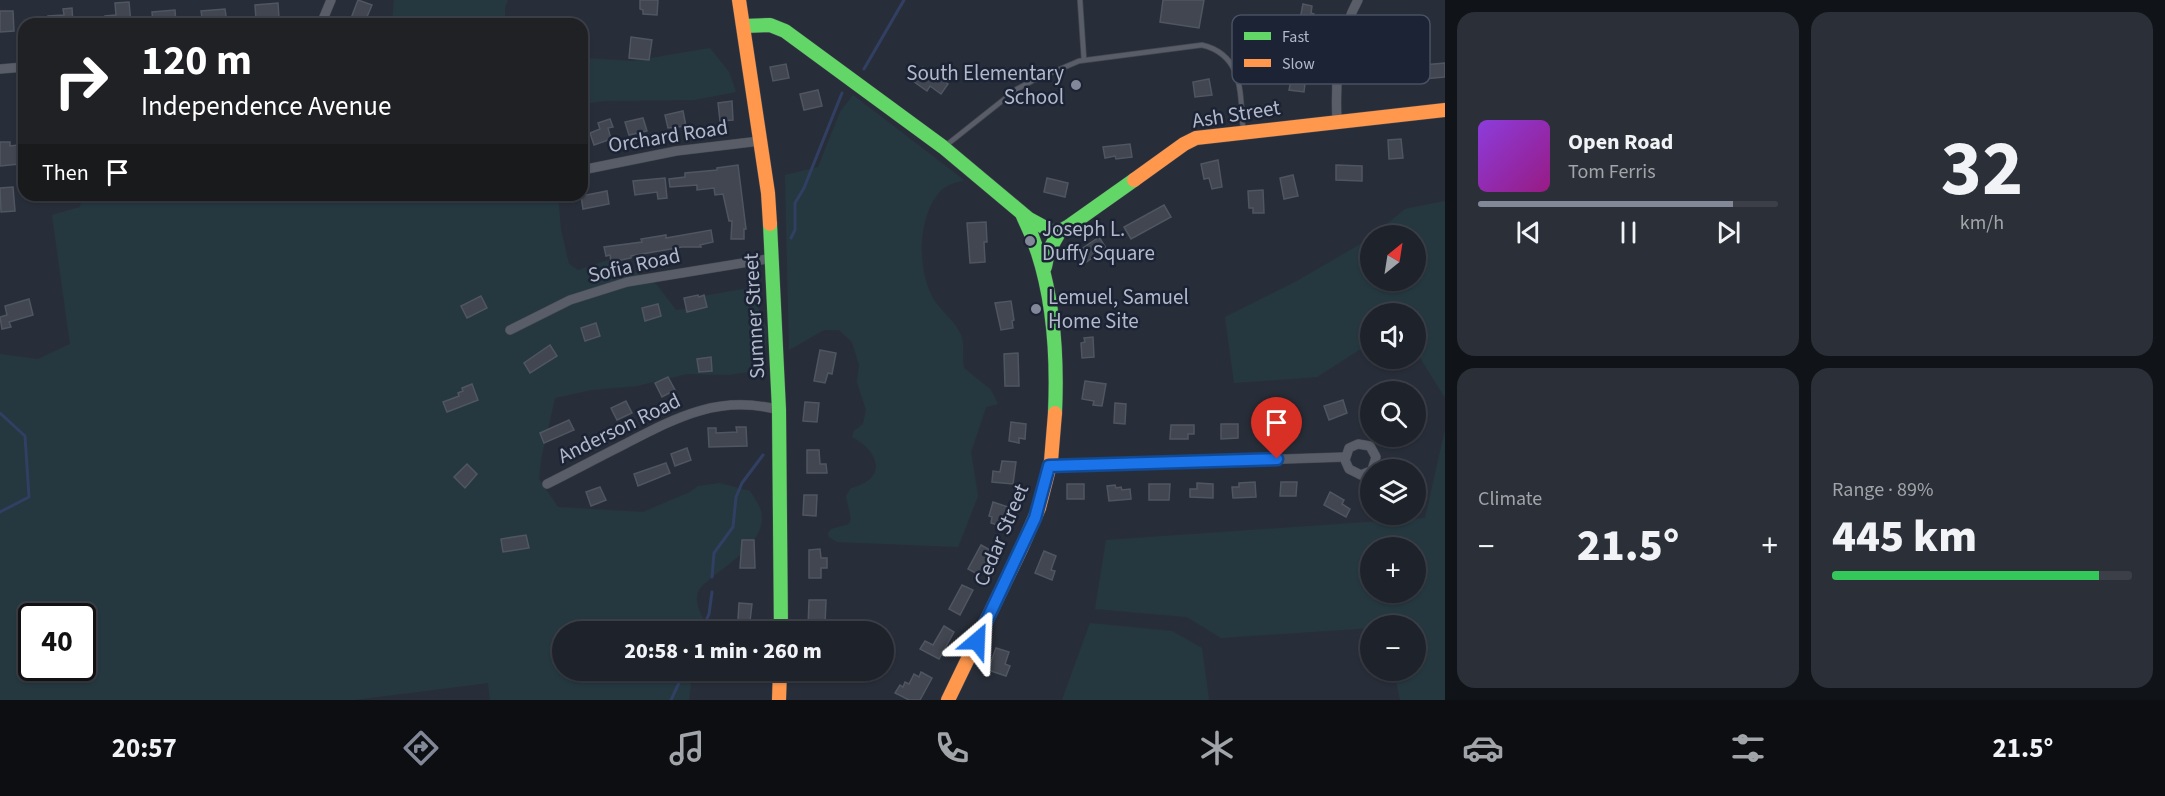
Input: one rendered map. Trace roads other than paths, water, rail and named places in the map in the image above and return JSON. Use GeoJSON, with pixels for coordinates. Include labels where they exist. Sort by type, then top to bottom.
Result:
{"type":"FeatureCollection","features":[{"type":"Feature","properties":{"kind":"street"},"geometry":{"type":"LineString","coordinates":[[324,18],[331,0]]}},
{"type":"Feature","properties":{"kind":"street","name":"Sumner Street"},"geometry":{"type":"LineString","coordinates":[[739,0],[768,193],[773,258],[779,410],[781,621]]}},
{"type":"Feature","properties":{"kind":"street"},"geometry":{"type":"LineString","coordinates":[[1352,15],[1359,0]]}},
{"type":"Feature","properties":{"kind":"street","name":"Cedar Street"},"geometry":{"type":"LineString","coordinates":[[744,26],[770,25],[785,31],[943,147],[1022,214],[1043,228],[1060,231],[1048,252],[1045,269]]}},
{"type":"Feature","properties":{"kind":"street"},"geometry":{"type":"LineString","coordinates":[[0,69],[18,68]]}},
{"type":"Feature","properties":{"kind":"street"},"geometry":{"type":"LineString","coordinates":[[1337,84],[1337,121]]}},
{"type":"Feature","properties":{"kind":"street","name":"Ash Street"},"geometry":{"type":"LineString","coordinates":[[1060,231],[1184,144],[1203,137],[1445,110]]}},
{"type":"Feature","properties":{"kind":"street","name":"Orchard Road"},"geometry":{"type":"LineString","coordinates":[[588,169],[676,151],[760,141]]}},
{"type":"Feature","properties":{"kind":"street","name":"Cedar Street"},"geometry":{"type":"LineString","coordinates":[[948,700],[1035,518],[1049,466],[1055,415],[1053,339],[1045,269],[1034,237],[1022,214]]}},
{"type":"Feature","properties":{"kind":"street","name":"Sofia Road"},"geometry":{"type":"LineString","coordinates":[[510,330],[570,300],[617,284],[646,277],[773,258]]}},
{"type":"Feature","properties":{"kind":"street","name":"Anderson Road"},"geometry":{"type":"LineString","coordinates":[[547,484],[690,412],[719,406],[747,404],[779,410]]}},
{"type":"Feature","properties":{"kind":"street"},"geometry":{"type":"LineString","coordinates":[[1360,474],[1347,467],[1346,457],[1352,446],[1367,445],[1372,448],[1375,459]]}},
{"type":"Feature","properties":{"kind":"street"},"geometry":{"type":"LineString","coordinates":[[1049,466],[1346,457]]}},
{"type":"Feature","properties":{"kind":"street"},"geometry":{"type":"LineString","coordinates":[[779,700],[780,681]]}},
{"type":"Feature","properties":{"kind":"lane"},"geometry":{"type":"LineString","coordinates":[[1080,0],[1084,60]]}},
{"type":"Feature","properties":{"kind":"lane"},"geometry":{"type":"LineString","coordinates":[[943,147],[1017,89],[1084,60],[1189,46],[1210,47],[1224,55],[1232,68]]}},
{"type":"Feature","properties":{"kind":"lane"},"geometry":{"type":"LineString","coordinates":[[1239,84],[1244,131]]}},
{"type":"Feature","properties":{"kind":"waterway"},"geometry":{"type":"LineString","coordinates":[[864,69],[904,0]]}},
{"type":"Feature","properties":{"kind":"waterway"},"geometry":{"type":"LineString","coordinates":[[791,238],[795,230],[795,203],[804,188],[842,93]]}},
{"type":"Feature","properties":{"kind":"waterway"},"geometry":{"type":"LineString","coordinates":[[0,413],[25,436],[29,497],[0,512]]}},
{"type":"Feature","properties":{"kind":"waterway"},"geometry":{"type":"LineString","coordinates":[[712,577],[714,553],[733,527],[736,497],[742,483],[763,455]]}},
{"type":"Feature","properties":{"kind":"waterway"},"geometry":{"type":"LineString","coordinates":[[706,621],[712,592]]}},
{"type":"Feature","properties":{"kind":"waterway"},"geometry":{"type":"LineString","coordinates":[[671,700],[680,681]]}},
{"type":"Feature","properties":{"kind":"place","name":"South Elementary School"},"geometry":{"type":"Point","coordinates":[1076,85]}},
{"type":"Feature","properties":{"kind":"place","name":"Joseph L. Duffy Square"},"geometry":{"type":"Point","coordinates":[1030,241]}},
{"type":"Feature","properties":{"kind":"place","name":"Lemuel, Samuel Home Site"},"geometry":{"type":"Point","coordinates":[1036,309]}}]}
